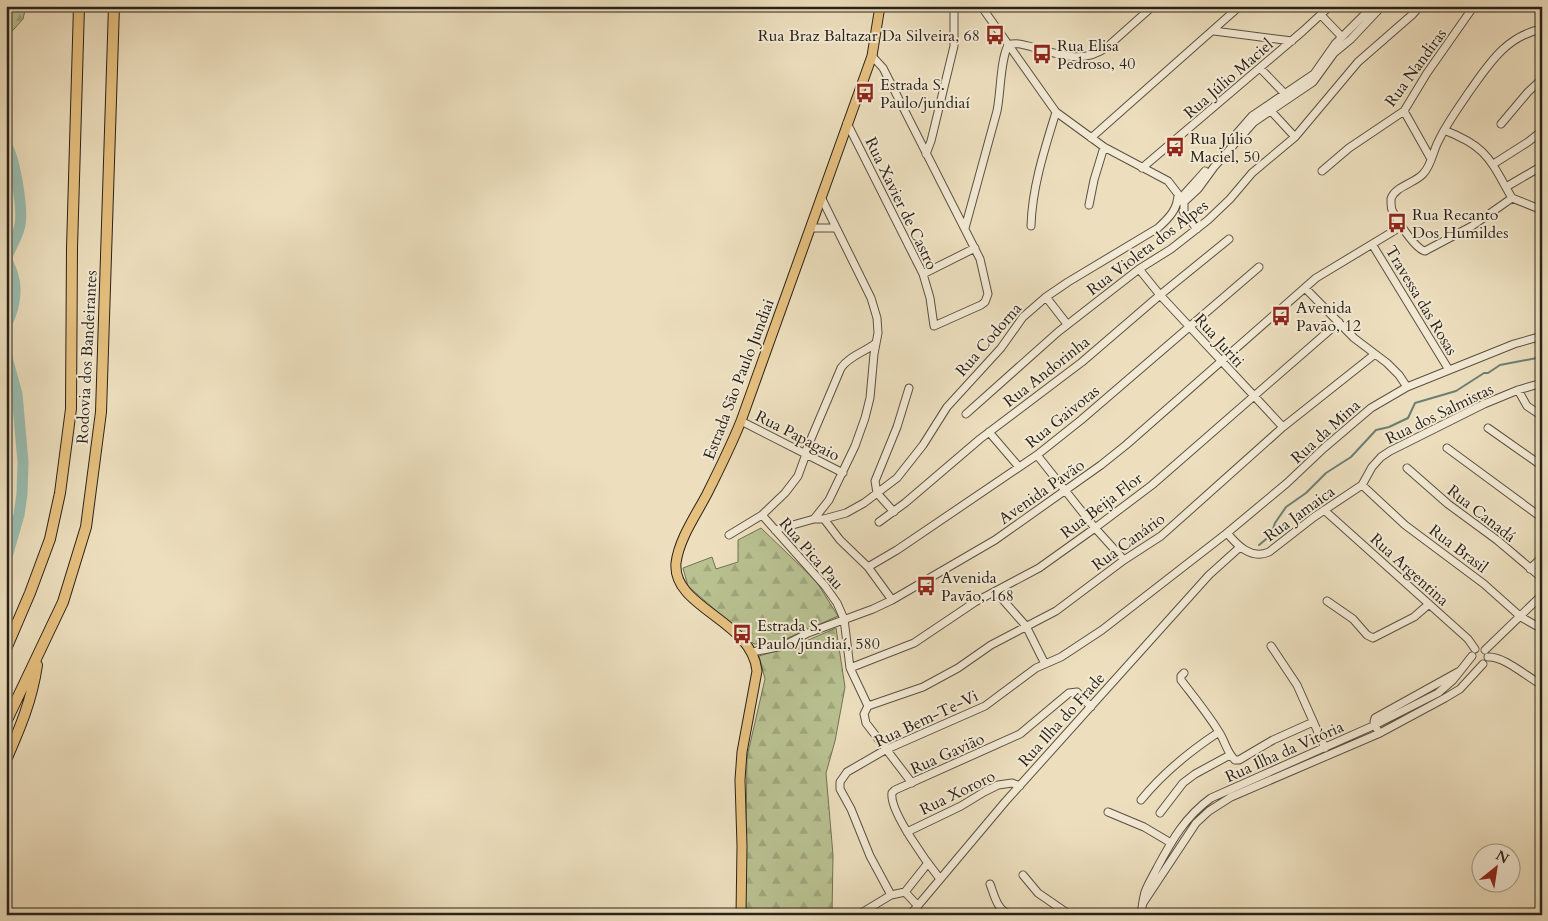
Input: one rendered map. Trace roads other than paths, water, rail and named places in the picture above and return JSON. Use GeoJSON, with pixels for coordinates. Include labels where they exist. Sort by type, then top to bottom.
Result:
{"type":"FeatureCollection","features":[{"type":"Feature","properties":{"kind":"highway","name":"Rodovia dos Bandeirantes"},"geometry":{"type":"LineString","coordinates":[[6,649],[50,539],[60,493],[71,409],[72,248],[79,6]]}},
{"type":"Feature","properties":{"kind":"highway","name":"Rodovia dos Bandeirantes"},"geometry":{"type":"LineString","coordinates":[[6,722],[63,602],[86,527],[101,412],[114,6]]}},
{"type":"Feature","properties":{"kind":"highway"},"geometry":{"type":"LineString","coordinates":[[6,760],[21,728],[34,690],[38,654]]}},
{"type":"Feature","properties":{"kind":"main road","name":"Estrada São Paulo Jundiai"},"geometry":{"type":"LineString","coordinates":[[752,652],[746,643],[730,628],[684,590],[677,576],[676,567],[684,538],[725,458],[741,422],[872,56],[880,6]]}},
{"type":"Feature","properties":{"kind":"main road"},"geometry":{"type":"LineString","coordinates":[[740,915],[742,846],[740,780],[742,752],[757,671],[752,652]]}},
{"type":"Feature","properties":{"kind":"street"},"geometry":{"type":"LineString","coordinates":[[926,154],[954,46],[954,6]]}},
{"type":"Feature","properties":{"kind":"street"},"geometry":{"type":"LineString","coordinates":[[981,6],[1056,112],[1104,147],[1168,181],[1178,194],[1178,204],[1197,229]]}},
{"type":"Feature","properties":{"kind":"street"},"geometry":{"type":"LineString","coordinates":[[1008,45],[1021,44],[1070,57],[1086,57],[1101,52],[1108,47],[1154,6]]}},
{"type":"Feature","properties":{"kind":"street"},"geometry":{"type":"LineString","coordinates":[[1091,138],[1240,6]]}},
{"type":"Feature","properties":{"kind":"street","name":"Rua Júlio Maciel"},"geometry":{"type":"LineString","coordinates":[[1142,168],[1292,41],[1330,6]]}},
{"type":"Feature","properties":{"kind":"street"},"geometry":{"type":"LineString","coordinates":[[1235,137],[1272,111],[1285,94],[1314,74],[1342,38],[1373,6]]}},
{"type":"Feature","properties":{"kind":"street"},"geometry":{"type":"LineString","coordinates":[[1235,137],[1252,116],[1313,82],[1326,60],[1357,34],[1382,6]]}},
{"type":"Feature","properties":{"kind":"street","name":"Rua Violeta dos Alpes"},"geometry":{"type":"LineString","coordinates":[[966,414],[1067,324],[1139,268],[1171,249],[1225,205],[1252,174],[1295,137],[1358,62],[1420,6]]}},
{"type":"Feature","properties":{"kind":"street","name":"Rua Nandiras"},"geometry":{"type":"LineString","coordinates":[[1322,171],[1350,148],[1404,112],[1427,73],[1474,6]]}},
{"type":"Feature","properties":{"kind":"street"},"geometry":{"type":"LineString","coordinates":[[1321,15],[1342,38]]}},
{"type":"Feature","properties":{"kind":"street"},"geometry":{"type":"LineString","coordinates":[[1512,198],[1472,226],[1425,251],[1420,250],[1391,209],[1392,196],[1396,191],[1423,174],[1444,130],[1502,49],[1523,34],[1542,29]]}},
{"type":"Feature","properties":{"kind":"street"},"geometry":{"type":"LineString","coordinates":[[1214,31],[1292,41]]}},
{"type":"Feature","properties":{"kind":"street"},"geometry":{"type":"LineString","coordinates":[[965,228],[1001,94],[1004,56],[1008,45]]}},
{"type":"Feature","properties":{"kind":"street"},"geometry":{"type":"LineString","coordinates":[[872,56],[883,68],[975,248],[923,274]]}},
{"type":"Feature","properties":{"kind":"street"},"geometry":{"type":"LineString","coordinates":[[1260,68],[1285,94]]}},
{"type":"Feature","properties":{"kind":"street"},"geometry":{"type":"LineString","coordinates":[[1501,124],[1542,79]]}},
{"type":"Feature","properties":{"kind":"street"},"geometry":{"type":"LineString","coordinates":[[1272,111],[1295,137]]}},
{"type":"Feature","properties":{"kind":"street"},"geometry":{"type":"LineString","coordinates":[[1031,226],[1034,195],[1056,112]]}},
{"type":"Feature","properties":{"kind":"street"},"geometry":{"type":"LineString","coordinates":[[1404,112],[1431,159]]}},
{"type":"Feature","properties":{"kind":"street","name":"Rua Xavier de Castro"},"geometry":{"type":"LineString","coordinates":[[848,123],[923,274],[930,298],[934,326],[985,302],[988,294],[983,270],[975,248]]}},
{"type":"Feature","properties":{"kind":"street"},"geometry":{"type":"LineString","coordinates":[[1444,130],[1480,148],[1493,164],[1512,198],[1540,207]]}},
{"type":"Feature","properties":{"kind":"street"},"geometry":{"type":"LineString","coordinates":[[1495,163],[1542,131]]}},
{"type":"Feature","properties":{"kind":"street","name":"Rua Codorna"},"geometry":{"type":"LineString","coordinates":[[775,530],[814,519],[846,513],[897,478],[910,464],[947,407],[1001,348],[1023,317],[1068,282],[1158,228],[1169,218],[1185,195],[1195,187],[1235,137]]}},
{"type":"Feature","properties":{"kind":"street"},"geometry":{"type":"LineString","coordinates":[[1089,206],[1094,180],[1104,147]]}},
{"type":"Feature","properties":{"kind":"street"},"geometry":{"type":"LineString","coordinates":[[1506,188],[1542,166]]}},
{"type":"Feature","properties":{"kind":"street"},"geometry":{"type":"LineString","coordinates":[[1184,213],[1185,195]]}},
{"type":"Feature","properties":{"kind":"street"},"geometry":{"type":"LineString","coordinates":[[814,519],[829,500],[843,473],[865,418],[870,398],[878,333],[874,306],[821,197]]}},
{"type":"Feature","properties":{"kind":"street","name":"Avenida Pavão"},"geometry":{"type":"LineString","coordinates":[[752,652],[783,646],[808,633],[873,609],[983,548],[1065,491],[1126,445],[1222,363],[1318,276],[1402,226]]}},
{"type":"Feature","properties":{"kind":"street"},"geometry":{"type":"LineString","coordinates":[[811,228],[835,228]]}},
{"type":"Feature","properties":{"kind":"street","name":"Rua Andorinha"},"geometry":{"type":"LineString","coordinates":[[879,522],[894,512],[989,432],[1082,362],[1229,238]]}},
{"type":"Feature","properties":{"kind":"street","name":"Travessa das Rosas"},"geometry":{"type":"LineString","coordinates":[[1372,244],[1449,370]]}},
{"type":"Feature","properties":{"kind":"street","name":"Rua Juriti"},"geometry":{"type":"LineString","coordinates":[[1139,268],[1160,295],[1283,428]]}},
{"type":"Feature","properties":{"kind":"street","name":"Rua Gaivotas"},"geometry":{"type":"LineString","coordinates":[[868,567],[898,550],[1037,454],[1088,414],[1259,268]]}},
{"type":"Feature","properties":{"kind":"street"},"geometry":{"type":"LineString","coordinates":[[1305,288],[1354,338],[1399,375],[1407,387]]}},
{"type":"Feature","properties":{"kind":"street"},"geometry":{"type":"LineString","coordinates":[[1046,298],[1067,324]]}},
{"type":"Feature","properties":{"kind":"street","name":"Rua Beija Flor"},"geometry":{"type":"LineString","coordinates":[[850,668],[914,642],[975,602],[1040,568],[1152,485],[1339,322]]}},
{"type":"Feature","properties":{"kind":"street","name":"Rua da Mina"},"geometry":{"type":"LineString","coordinates":[[1153,592],[1195,556],[1227,533],[1363,414],[1407,387],[1514,344],[1542,336]]}},
{"type":"Feature","properties":{"kind":"street"},"geometry":{"type":"LineString","coordinates":[[730,536],[762,515],[791,487],[798,476],[805,454],[841,368],[845,362],[876,343]]}},
{"type":"Feature","properties":{"kind":"street","name":"Rua Canário"},"geometry":{"type":"LineString","coordinates":[[868,706],[923,687],[958,668],[991,645],[1056,611],[1124,560],[1161,536],[1283,428],[1375,354]]}},
{"type":"Feature","properties":{"kind":"street","name":"Rua dos Salmistas"},"geometry":{"type":"LineString","coordinates":[[1362,485],[1372,467],[1390,451],[1484,404],[1518,390],[1542,383]]}},
{"type":"Feature","properties":{"kind":"street"},"geometry":{"type":"LineString","coordinates":[[894,512],[877,493],[875,481],[897,427],[909,388]]}},
{"type":"Feature","properties":{"kind":"street"},"geometry":{"type":"LineString","coordinates":[[1518,390],[1527,406],[1542,416]]}},
{"type":"Feature","properties":{"kind":"street","name":"Rua Papagaio"},"geometry":{"type":"LineString","coordinates":[[741,422],[843,473]]}},
{"type":"Feature","properties":{"kind":"street"},"geometry":{"type":"LineString","coordinates":[[1488,428],[1542,466]]}},
{"type":"Feature","properties":{"kind":"street"},"geometry":{"type":"LineString","coordinates":[[989,432],[1019,467]]}},
{"type":"Feature","properties":{"kind":"street"},"geometry":{"type":"LineString","coordinates":[[1447,448],[1542,518]]}},
{"type":"Feature","properties":{"kind":"street"},"geometry":{"type":"LineString","coordinates":[[1037,454],[1095,528],[1124,560]]}},
{"type":"Feature","properties":{"kind":"street","name":"Rua Canadá"},"geometry":{"type":"LineString","coordinates":[[1407,468],[1448,504],[1497,540],[1542,578]]}},
{"type":"Feature","properties":{"kind":"street","name":"Rua Jamaica"},"geometry":{"type":"LineString","coordinates":[[1239,548],[1256,554],[1269,552],[1324,510],[1362,485]]}},
{"type":"Feature","properties":{"kind":"street","name":"Rua Brasil"},"geometry":{"type":"LineString","coordinates":[[1362,485],[1405,525],[1484,584],[1521,617],[1542,629]]}},
{"type":"Feature","properties":{"kind":"street","name":"Rua Argentina"},"geometry":{"type":"LineString","coordinates":[[1324,510],[1468,639],[1474,652]]}},
{"type":"Feature","properties":{"kind":"street","name":"Rua Pica Pau"},"geometry":{"type":"LineString","coordinates":[[762,515],[826,586],[837,603],[844,619],[850,668],[868,706],[864,718],[885,750]]}},
{"type":"Feature","properties":{"kind":"street"},"geometry":{"type":"LineString","coordinates":[[824,518],[840,540],[868,567],[892,600]]}},
{"type":"Feature","properties":{"kind":"street"},"geometry":{"type":"LineString","coordinates":[[1227,533],[1239,548]]}},
{"type":"Feature","properties":{"kind":"street","name":"Rua Ilha do Frade"},"geometry":{"type":"LineString","coordinates":[[910,915],[1020,786],[1209,575],[1239,548]]}},
{"type":"Feature","properties":{"kind":"street"},"geometry":{"type":"LineString","coordinates":[[1530,569],[1542,557]]}},
{"type":"Feature","properties":{"kind":"street"},"geometry":{"type":"LineString","coordinates":[[996,592],[1026,626],[1045,664]]}},
{"type":"Feature","properties":{"kind":"street","name":"Rua Bem-Te-Vi"},"geometry":{"type":"LineString","coordinates":[[891,895],[870,856],[839,785],[847,772],[885,750],[975,711],[1045,664],[1061,657],[1078,646],[1153,592]]}},
{"type":"Feature","properties":{"kind":"street"},"geometry":{"type":"LineString","coordinates":[[1542,596],[1487,653],[1486,661],[1483,664],[1475,663],[1474,652],[1480,648],[1487,653],[1504,661],[1542,685]]}},
{"type":"Feature","properties":{"kind":"street"},"geometry":{"type":"LineString","coordinates":[[1327,601],[1353,619],[1367,635],[1373,638],[1414,617],[1429,604]]}},
{"type":"Feature","properties":{"kind":"street"},"geometry":{"type":"LineString","coordinates":[[1270,646],[1297,685],[1325,748]]}},
{"type":"Feature","properties":{"kind":"street","name":"Rua Ilha da Vitória"},"geometry":{"type":"LineString","coordinates":[[1141,915],[1145,890],[1171,843],[1185,822],[1197,809],[1212,798],[1375,725],[1438,693],[1448,686],[1474,652]]}},
{"type":"Feature","properties":{"kind":"street","name":"Rua Ilha da Vitória"},"geometry":{"type":"LineString","coordinates":[[1143,904],[1196,823],[1209,811],[1232,797],[1380,733],[1460,689],[1483,664]]}},
{"type":"Feature","properties":{"kind":"street"},"geometry":{"type":"LineString","coordinates":[[1184,673],[1181,676],[1181,680],[1219,732],[1230,756],[1235,760],[1239,760],[1273,740],[1313,722]]}},
{"type":"Feature","properties":{"kind":"street","name":"Rua Gavião"},"geometry":{"type":"LineString","coordinates":[[940,879],[907,832],[892,802],[891,796],[895,790],[1020,734],[1070,693],[1077,692],[1091,707]]}},
{"type":"Feature","properties":{"kind":"street"},"geometry":{"type":"LineString","coordinates":[[1375,725],[1380,733]]}},
{"type":"Feature","properties":{"kind":"street"},"geometry":{"type":"LineString","coordinates":[[1141,800],[1149,790],[1195,747],[1219,732]]}},
{"type":"Feature","properties":{"kind":"street"},"geometry":{"type":"LineString","coordinates":[[885,750],[912,783]]}},
{"type":"Feature","properties":{"kind":"street"},"geometry":{"type":"LineString","coordinates":[[1160,813],[1184,783],[1194,774],[1230,756]]}},
{"type":"Feature","properties":{"kind":"street","name":"Rua Xororo"},"geometry":{"type":"LineString","coordinates":[[907,832],[961,806],[998,785],[1012,783],[1020,786]]}},
{"type":"Feature","properties":{"kind":"street"},"geometry":{"type":"LineString","coordinates":[[1108,812],[1144,827],[1171,843]]}},
{"type":"Feature","properties":{"kind":"street"},"geometry":{"type":"LineString","coordinates":[[1164,856],[1171,860]]}},
{"type":"Feature","properties":{"kind":"street"},"geometry":{"type":"LineString","coordinates":[[858,915],[891,895],[906,892],[928,863]]}},
{"type":"Feature","properties":{"kind":"street"},"geometry":{"type":"LineString","coordinates":[[1023,874],[1038,893],[1070,915]]}},
{"type":"Feature","properties":{"kind":"street"},"geometry":{"type":"LineString","coordinates":[[990,884],[1002,910],[1008,913],[1027,915]]}},
{"type":"Feature","properties":{"kind":"street"},"geometry":{"type":"LineString","coordinates":[[906,892],[918,906]]}},
{"type":"Feature","properties":{"kind":"waterway"},"geometry":{"type":"LineString","coordinates":[[1344,40],[1352,33]]}},
{"type":"Feature","properties":{"kind":"waterway"},"geometry":{"type":"LineString","coordinates":[[6,144],[15,172],[21,218],[18,233],[7,257],[14,282],[15,295],[13,308],[6,326]]}},
{"type":"Feature","properties":{"kind":"waterway"},"geometry":{"type":"LineString","coordinates":[[6,354],[17,394],[23,462],[19,515],[6,560]]}},
{"type":"Feature","properties":{"kind":"waterway"},"geometry":{"type":"LineString","coordinates":[[1259,545],[1271,535],[1275,523],[1286,507],[1306,493],[1326,473],[1351,457],[1376,430],[1389,427],[1408,418],[1415,403],[1456,391],[1500,365],[1542,357]]}},
{"type":"Feature","properties":{"kind":"place","name":"Rua Braz Baltazar Da Silveira, 68"},"geometry":{"type":"Point","coordinates":[995,35]}},
{"type":"Feature","properties":{"kind":"place","name":"Rua Elisa Pedroso, 40"},"geometry":{"type":"Point","coordinates":[1042,54]}},
{"type":"Feature","properties":{"kind":"place","name":"Estrada S. Paulo/jundiaí"},"geometry":{"type":"Point","coordinates":[865,93]}},
{"type":"Feature","properties":{"kind":"place","name":"Rua Júlio Maciel, 50"},"geometry":{"type":"Point","coordinates":[1175,147]}},
{"type":"Feature","properties":{"kind":"place","name":"Rua Recanto Dos Humildes"},"geometry":{"type":"Point","coordinates":[1397,223]}},
{"type":"Feature","properties":{"kind":"place","name":"Avenida Pavão, 12"},"geometry":{"type":"Point","coordinates":[1281,316]}},
{"type":"Feature","properties":{"kind":"place","name":"Avenida Pavão, 168"},"geometry":{"type":"Point","coordinates":[926,586]}},
{"type":"Feature","properties":{"kind":"place","name":"Estrada S. Paulo/jundiaí, 580"},"geometry":{"type":"Point","coordinates":[742,634]}}]}
